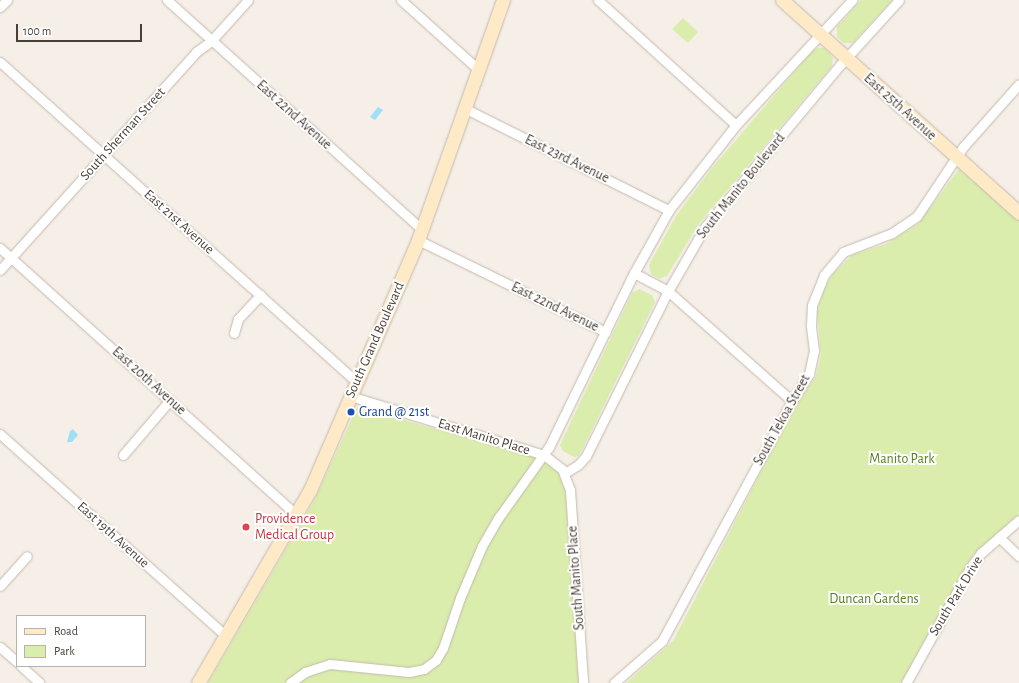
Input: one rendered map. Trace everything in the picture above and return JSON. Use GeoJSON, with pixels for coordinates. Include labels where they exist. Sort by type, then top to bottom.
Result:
{"type":"FeatureCollection","features":[{"type":"Feature","properties":{"kind":"main road","name":"South Grand Boulevard"},"geometry":{"type":"LineString","coordinates":[[198,683],[297,515],[357,382],[420,235],[503,0]]}},
{"type":"Feature","properties":{"kind":"main road","name":"East 25th Avenue"},"geometry":{"type":"LineString","coordinates":[[782,0],[1019,213]]}},
{"type":"Feature","properties":{"kind":"street"},"geometry":{"type":"LineString","coordinates":[[0,7],[7,0]]}},
{"type":"Feature","properties":{"kind":"street","name":"East 22nd Avenue"},"geometry":{"type":"LineString","coordinates":[[166,0],[420,235],[606,332]]}},
{"type":"Feature","properties":{"kind":"street","name":"South Sherman Street"},"geometry":{"type":"LineString","coordinates":[[0,270],[196,52],[211,41],[248,0]]}},
{"type":"Feature","properties":{"kind":"street"},"geometry":{"type":"LineString","coordinates":[[401,0],[478,69]]}},
{"type":"Feature","properties":{"kind":"street"},"geometry":{"type":"LineString","coordinates":[[598,0],[736,125]]}},
{"type":"Feature","properties":{"kind":"street"},"geometry":{"type":"LineString","coordinates":[[290,683],[305,672],[330,664],[404,672],[420,670],[430,666],[443,648],[466,582],[490,531],[544,455],[634,273],[669,210],[736,125],[852,0]]}},
{"type":"Feature","properties":{"kind":"street","name":"South Manito Boulevard"},"geometry":{"type":"LineString","coordinates":[[565,473],[578,465],[586,456],[668,291],[705,227],[846,58],[899,0]]}},
{"type":"Feature","properties":{"kind":"street","name":"East 21st Avenue"},"geometry":{"type":"LineString","coordinates":[[0,62],[357,382]]}},
{"type":"Feature","properties":{"kind":"street","name":"South Tekoa Street"},"geometry":{"type":"LineString","coordinates":[[614,683],[662,641],[792,401],[809,374],[814,351],[810,325],[812,305],[824,275],[843,252],[892,233],[916,216],[957,158],[963,147],[1019,84]]}},
{"type":"Feature","properties":{"kind":"street","name":"East 23rd Avenue"},"geometry":{"type":"LineString","coordinates":[[464,108],[669,210]]}},
{"type":"Feature","properties":{"kind":"street","name":"East 20th Avenue"},"geometry":{"type":"LineString","coordinates":[[0,248],[297,515]]}},
{"type":"Feature","properties":{"kind":"street"},"geometry":{"type":"LineString","coordinates":[[634,273],[668,291],[792,401]]}},
{"type":"Feature","properties":{"kind":"street"},"geometry":{"type":"LineString","coordinates":[[234,333],[238,319],[260,295]]}},
{"type":"Feature","properties":{"kind":"street","name":"East Manito Place"},"geometry":{"type":"LineString","coordinates":[[350,396],[544,455],[556,461],[565,473]]}},
{"type":"Feature","properties":{"kind":"street"},"geometry":{"type":"LineString","coordinates":[[123,455],[170,400]]}},
{"type":"Feature","properties":{"kind":"street","name":"East 19th Avenue"},"geometry":{"type":"LineString","coordinates":[[0,434],[226,636]]}},
{"type":"Feature","properties":{"kind":"street","name":"South Manito Place"},"geometry":{"type":"LineString","coordinates":[[565,473],[570,498],[584,683]]}},
{"type":"Feature","properties":{"kind":"street","name":"South Park Drive"},"geometry":{"type":"LineString","coordinates":[[906,683],[970,568],[981,553],[1019,520]]}},
{"type":"Feature","properties":{"kind":"street"},"geometry":{"type":"LineString","coordinates":[[999,537],[1019,556]]}},
{"type":"Feature","properties":{"kind":"street"},"geometry":{"type":"LineString","coordinates":[[0,586],[27,556]]}},
{"type":"Feature","properties":{"kind":"street"},"geometry":{"type":"LineString","coordinates":[[0,647],[16,661]]}},
{"type":"Feature","properties":{"kind":"street"},"geometry":{"type":"LineString","coordinates":[[23,667],[40,683]]}},
{"type":"Feature","properties":{"kind":"green space"},"geometry":{"type":"Polygon","coordinates":[[[861,0],[892,0],[853,43],[844,43],[837,37],[837,27],[861,0]]]}},
{"type":"Feature","properties":{"kind":"green space"},"geometry":{"type":"Polygon","coordinates":[[[683,18],[698,32],[688,43],[672,29],[683,18]]]}},
{"type":"Feature","properties":{"kind":"green space"},"geometry":{"type":"Polygon","coordinates":[[[824,48],[833,58],[832,66],[698,225],[667,276],[659,279],[651,274],[649,265],[676,216],[711,169],[813,50],[824,48]]]}},
{"type":"Feature","properties":{"kind":"green space","name":"Manito Park"},"geometry":{"type":"Polygon","coordinates":[[[959,169],[1019,220],[1019,514],[973,555],[901,683],[626,683],[673,641],[792,412],[816,376],[821,355],[817,312],[824,289],[833,274],[852,255],[886,244],[918,224],[959,169]]]}},
{"type":"Feature","properties":{"kind":"green space"},"geometry":{"type":"Polygon","coordinates":[[[639,289],[652,295],[655,302],[579,456],[574,457],[563,451],[560,445],[632,293],[639,289]]]}},
{"type":"Feature","properties":{"kind":"green space"},"geometry":{"type":"Polygon","coordinates":[[[357,407],[529,455],[550,462],[559,470],[565,487],[579,683],[208,683],[315,499],[357,407]]]}},
{"type":"Feature","properties":{"kind":"water"},"geometry":{"type":"Polygon","coordinates":[[[378,107],[383,110],[375,120],[370,117],[378,107]]]}},
{"type":"Feature","properties":{"kind":"water"},"geometry":{"type":"Polygon","coordinates":[[[73,429],[78,435],[72,442],[67,442],[70,431],[73,429]]]}},
{"type":"Feature","properties":{"kind":"place","name":"Grand @ 21st"},"geometry":{"type":"Point","coordinates":[351,412]}},
{"type":"Feature","properties":{"kind":"place","name":"Providence Medical Group"},"geometry":{"type":"Point","coordinates":[246,527]}},
{"type":"Feature","properties":{"kind":"park label","name":"Duncan Gardens"},"geometry":{"type":"Point","coordinates":[874,599]}}]}
